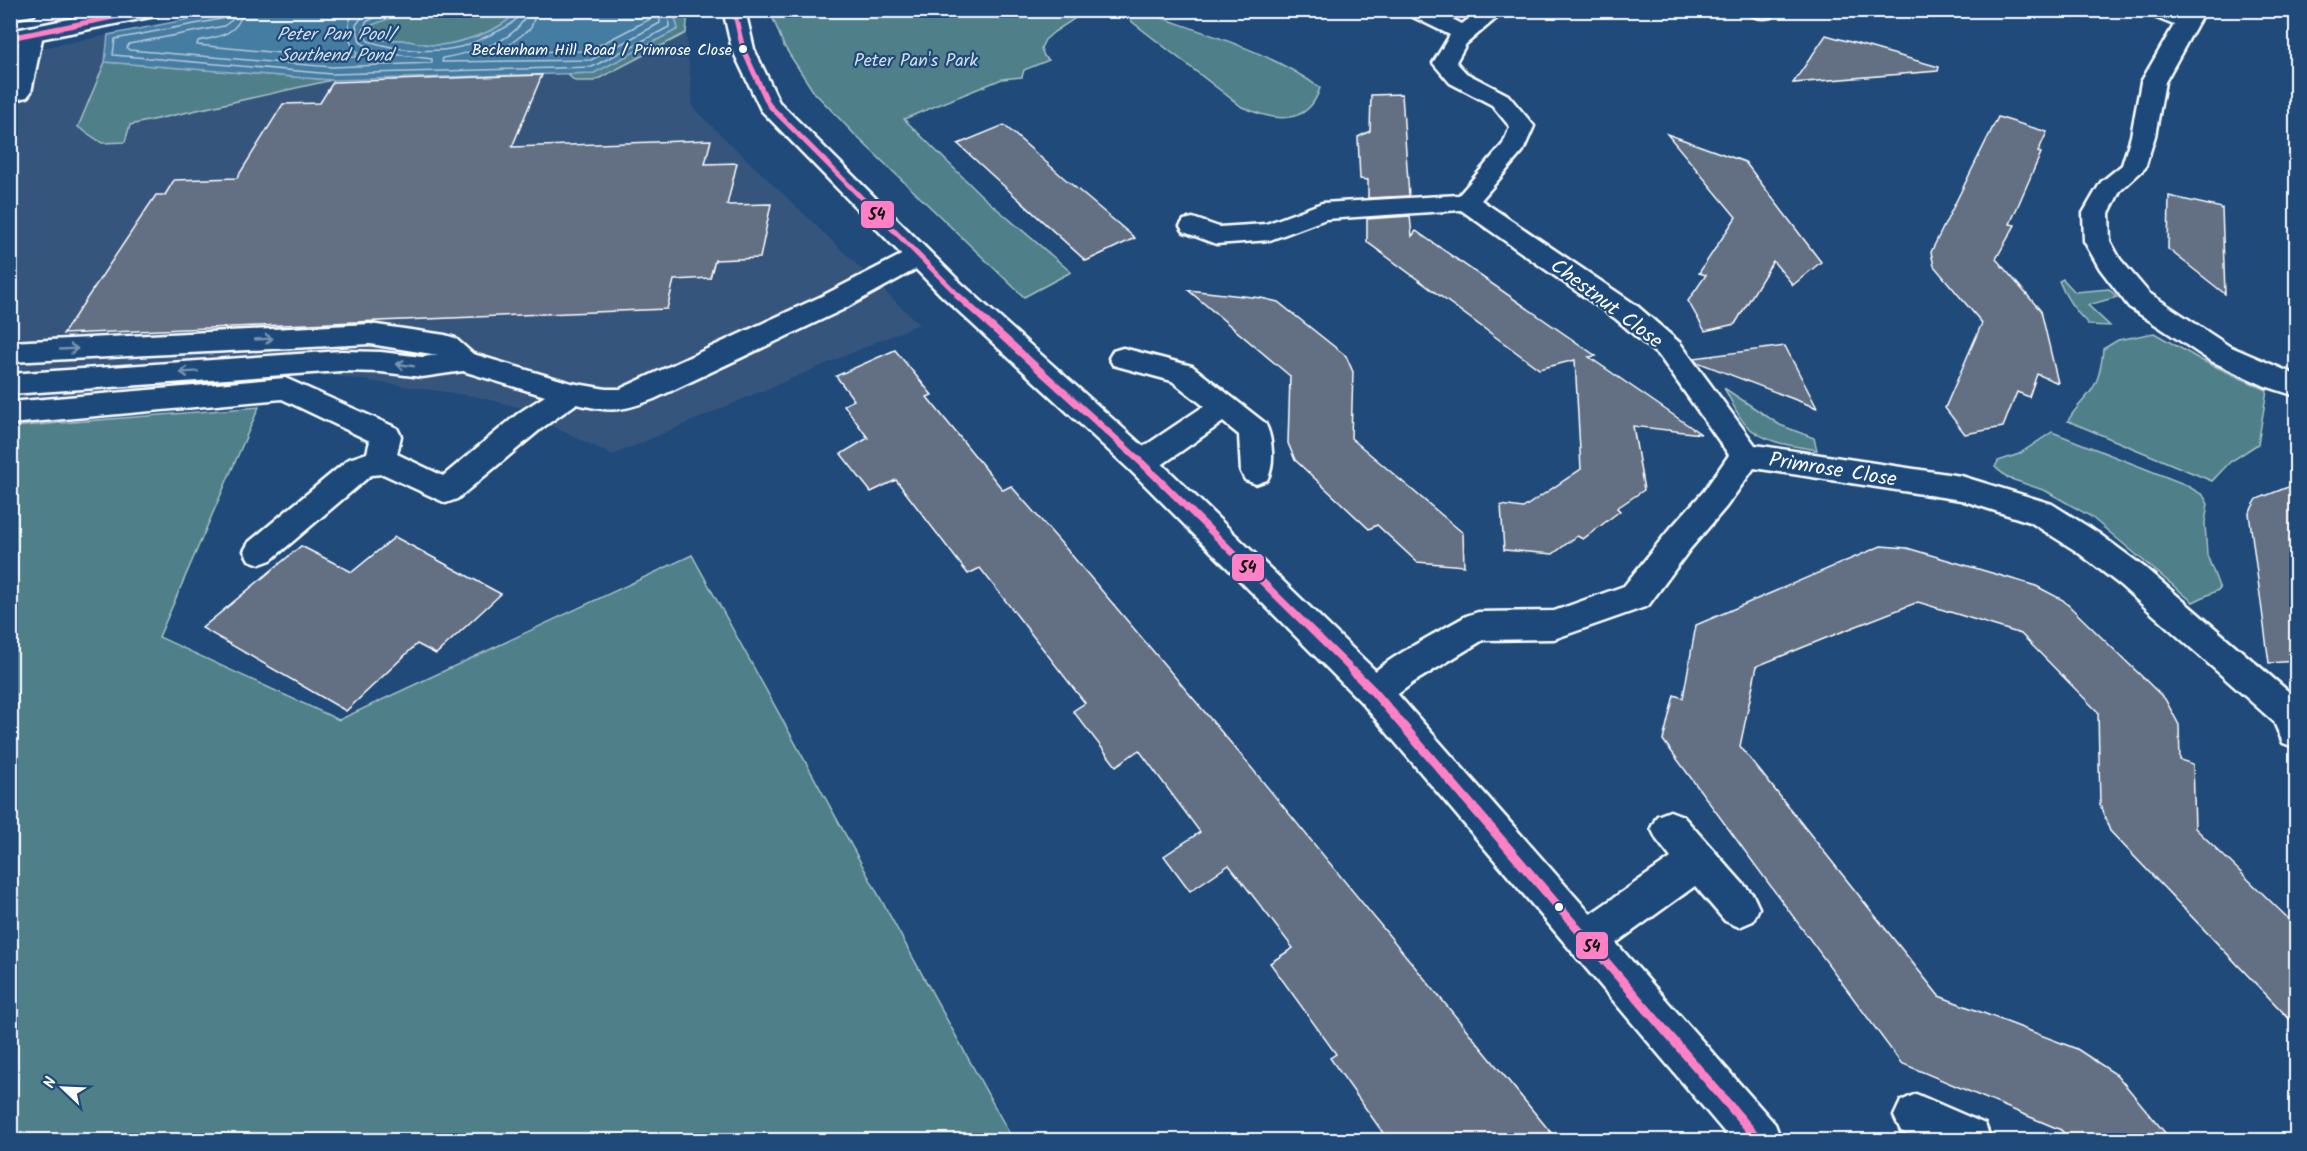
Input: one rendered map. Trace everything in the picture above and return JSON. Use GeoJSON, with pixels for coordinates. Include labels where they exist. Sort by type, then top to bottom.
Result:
{"type":"FeatureCollection","features":[{"type":"Feature","properties":{"kind":"street"},"geometry":{"type":"LineString","coordinates":[[10,13],[26,10]]}},
{"type":"Feature","properties":{"kind":"street"},"geometry":{"type":"LineString","coordinates":[[19,92],[21,36],[150,10]]}},
{"type":"Feature","properties":{"kind":"street"},"geometry":{"type":"LineString","coordinates":[[734,10],[743,49],[769,105],[918,257],[1142,463],[1374,692],[1759,1140]]}},
{"type":"Feature","properties":{"kind":"street"},"geometry":{"type":"LineString","coordinates":[[1418,10],[1464,33]]}},
{"type":"Feature","properties":{"kind":"street"},"geometry":{"type":"LineString","coordinates":[[1193,226],[1216,236],[1270,232],[1322,211],[1466,202],[1514,147],[1522,126],[1500,100],[1458,78],[1444,63],[1447,51],[1464,33],[1495,10]]}},
{"type":"Feature","properties":{"kind":"street"},"geometry":{"type":"LineString","coordinates":[[2157,10],[2190,17],[2152,82],[2144,136],[2133,168],[2110,187],[2097,213],[2097,241],[2109,263],[2139,300],[2219,353],[2275,379],[2296,386]]}},
{"type":"Feature","properties":{"kind":"street","name":"Chestnut Close"},"geometry":{"type":"LineString","coordinates":[[1466,202],[1626,312],[1670,350],[1746,455]]}},
{"type":"Feature","properties":{"kind":"street"},"geometry":{"type":"LineString","coordinates":[[10,384],[341,361],[381,362],[422,367],[463,361],[571,393],[622,400],[644,392],[832,303],[918,257]]}},
{"type":"Feature","properties":{"kind":"street"},"geometry":{"type":"LineString","coordinates":[[10,352],[370,334],[445,345],[463,361]]}},
{"type":"Feature","properties":{"kind":"street"},"geometry":{"type":"LineString","coordinates":[[1123,357],[1182,373],[1254,431],[1256,472]]}},
{"type":"Feature","properties":{"kind":"street"},"geometry":{"type":"LineString","coordinates":[[10,413],[285,388],[386,436],[380,461]]}},
{"type":"Feature","properties":{"kind":"street"},"geometry":{"type":"LineString","coordinates":[[260,551],[360,467],[380,461],[387,462],[446,491],[531,420],[571,393]]}},
{"type":"Feature","properties":{"kind":"street"},"geometry":{"type":"LineString","coordinates":[[1142,463],[1224,407]]}},
{"type":"Feature","properties":{"kind":"street","name":"Primrose Close"},"geometry":{"type":"LineString","coordinates":[[1374,692],[1402,672],[1478,626],[1554,625],[1636,596],[1679,540],[1722,490],[1746,455],[1961,488],[2041,513],[2087,542],[2132,576],[2288,712],[2296,732]]}},
{"type":"Feature","properties":{"kind":"street"},"geometry":{"type":"LineString","coordinates":[[1670,828],[1739,908]]}},
{"type":"Feature","properties":{"kind":"street"},"geometry":{"type":"LineString","coordinates":[[1587,940],[1699,861]]}},
{"type":"Feature","properties":{"kind":"street"},"geometry":{"type":"LineString","coordinates":[[1916,1116],[1969,1140]]}},
{"type":"Feature","properties":{"kind":"shaded area"},"geometry":{"type":"Polygon","coordinates":[[[686,33],[693,108],[919,324],[613,455],[545,423],[527,409],[473,396],[328,375],[11,398],[11,54],[108,35],[106,62],[332,80],[567,74],[575,81],[594,81],[686,33]]]}},
{"type":"Feature","properties":{"kind":"green space"},"geometry":{"type":"Polygon","coordinates":[[[408,11],[515,11],[502,24],[478,36],[441,45],[380,39],[370,33],[369,29],[372,25],[408,11]]]}},
{"type":"Feature","properties":{"kind":"green space"},"geometry":{"type":"Polygon","coordinates":[[[673,11],[688,11],[686,33],[594,81],[575,81],[567,74],[594,73],[678,29],[673,11]]]}},
{"type":"Feature","properties":{"kind":"green space","name":"Peter Pan's Park"},"geometry":{"type":"Polygon","coordinates":[[[770,11],[1086,11],[1045,40],[1041,48],[1044,56],[1049,60],[1024,70],[1022,77],[1002,79],[904,119],[982,196],[1071,272],[1024,297],[855,135],[813,91],[784,46],[770,11]]]}},
{"type":"Feature","properties":{"kind":"green space"},"geometry":{"type":"Polygon","coordinates":[[[1126,11],[1143,11],[1234,43],[1279,63],[1320,88],[1314,101],[1298,115],[1277,117],[1254,112],[1242,107],[1131,21],[1126,11]]]}},
{"type":"Feature","properties":{"kind":"green space"},"geometry":{"type":"Polygon","coordinates":[[[105,62],[332,80],[130,125],[125,142],[102,143],[78,127],[105,62]]]}},
{"type":"Feature","properties":{"kind":"green space"},"geometry":{"type":"Polygon","coordinates":[[[2063,279],[2075,292],[2109,289],[2117,297],[2088,305],[2110,326],[2089,325],[2065,293],[2059,281],[2063,279]]]}},
{"type":"Feature","properties":{"kind":"green space"},"geometry":{"type":"Polygon","coordinates":[[[2154,333],[2201,360],[2267,390],[2258,444],[2230,462],[2212,481],[2068,421],[2094,387],[2100,371],[2103,349],[2118,340],[2154,333]]]}},
{"type":"Feature","properties":{"kind":"green space"},"geometry":{"type":"Polygon","coordinates":[[[1724,388],[1780,425],[1814,438],[1817,450],[1779,443],[1753,431],[1740,417],[1724,388]]]}},
{"type":"Feature","properties":{"kind":"green space"},"geometry":{"type":"Polygon","coordinates":[[[259,407],[159,637],[339,720],[692,555],[1013,1140],[11,1140],[11,427],[259,407]]]}},
{"type":"Feature","properties":{"kind":"green space"},"geometry":{"type":"Polygon","coordinates":[[[2052,432],[2184,484],[2203,495],[2208,504],[2205,523],[2207,555],[2220,589],[2193,602],[2090,516],[2046,491],[2008,478],[1995,467],[1998,461],[2019,454],[2052,432]]]}},
{"type":"Feature","properties":{"kind":"water","name":"Peter Pan Pool/ Southend Pond"},"geometry":{"type":"Polygon","coordinates":[[[236,10],[408,11],[372,25],[369,29],[370,33],[380,39],[432,45],[453,43],[491,31],[502,25],[515,11],[673,11],[678,29],[594,73],[332,80],[105,62],[108,35],[236,10]]]}},
{"type":"Feature","properties":{"kind":"building"},"geometry":{"type":"Polygon","coordinates":[[[1826,35],[1939,67],[1938,71],[1793,83],[1826,35]]]}},
{"type":"Feature","properties":{"kind":"building"},"geometry":{"type":"Polygon","coordinates":[[[542,75],[512,147],[711,140],[705,164],[737,163],[727,205],[771,204],[760,258],[715,260],[710,278],[674,280],[667,309],[63,334],[156,195],[165,195],[174,180],[237,178],[283,104],[320,103],[333,82],[542,75]]]}},
{"type":"Feature","properties":{"kind":"building"},"geometry":{"type":"Polygon","coordinates":[[[1402,94],[1409,196],[1368,198],[1368,180],[1360,179],[1358,137],[1370,131],[1371,95],[1402,94]]]}},
{"type":"Feature","properties":{"kind":"building"},"geometry":{"type":"Polygon","coordinates":[[[1998,117],[2047,132],[2038,152],[2041,153],[2010,224],[2015,225],[1996,259],[2041,311],[2058,383],[2037,374],[2029,397],[2017,392],[2003,427],[1965,434],[1945,408],[1982,323],[1934,266],[1931,252],[1998,117]]]}},
{"type":"Feature","properties":{"kind":"building"},"geometry":{"type":"Polygon","coordinates":[[[1004,125],[1135,238],[1086,261],[958,144],[1004,125]]]}},
{"type":"Feature","properties":{"kind":"building"},"geometry":{"type":"Polygon","coordinates":[[[1667,134],[1745,162],[1821,262],[1793,285],[1773,261],[1735,324],[1705,331],[1688,301],[1706,275],[1699,273],[1736,217],[1667,134]]]}},
{"type":"Feature","properties":{"kind":"building"},"geometry":{"type":"Polygon","coordinates":[[[2169,196],[2222,208],[2225,294],[2168,249],[2169,196]]]}},
{"type":"Feature","properties":{"kind":"building"},"geometry":{"type":"Polygon","coordinates":[[[1410,216],[1412,236],[1416,231],[1596,356],[1589,357],[1701,434],[1633,426],[1644,490],[1617,508],[1620,511],[1583,539],[1577,536],[1553,554],[1504,550],[1501,505],[1523,508],[1581,469],[1575,360],[1539,369],[1367,242],[1367,219],[1410,216]]]}},
{"type":"Feature","properties":{"kind":"building"},"geometry":{"type":"Polygon","coordinates":[[[1188,290],[1278,302],[1346,356],[1353,372],[1351,438],[1463,533],[1464,566],[1417,562],[1377,525],[1369,529],[1295,460],[1288,443],[1290,376],[1188,290]]]}},
{"type":"Feature","properties":{"kind":"building"},"geometry":{"type":"Polygon","coordinates":[[[1785,346],[1817,408],[1697,362],[1694,358],[1785,346]]]}},
{"type":"Feature","properties":{"kind":"building"},"geometry":{"type":"Polygon","coordinates":[[[895,350],[932,395],[927,397],[1003,490],[1011,486],[1069,552],[1236,749],[1557,1140],[1388,1140],[1330,1058],[1336,1054],[1270,963],[1293,948],[1229,865],[1190,891],[1164,856],[1200,832],[1139,750],[1116,766],[1073,711],[1085,703],[980,568],[968,574],[896,480],[871,492],[841,454],[868,438],[844,405],[854,400],[836,376],[895,350]]]}},
{"type":"Feature","properties":{"kind":"building"},"geometry":{"type":"Polygon","coordinates":[[[2296,484],[2296,661],[2269,663],[2249,513],[2257,499],[2296,484]]]}},
{"type":"Feature","properties":{"kind":"building"},"geometry":{"type":"Polygon","coordinates":[[[395,537],[501,594],[436,654],[417,644],[346,711],[202,628],[301,546],[352,572],[395,537]]]}},
{"type":"Feature","properties":{"kind":"building"},"geometry":{"type":"Polygon","coordinates":[[[1881,546],[1907,548],[2036,586],[2063,600],[2165,699],[2179,725],[2180,760],[2193,764],[2195,828],[2296,926],[2296,1026],[2110,831],[2100,805],[2098,712],[2021,634],[1918,602],[1826,638],[1757,666],[1740,746],[1939,996],[2077,1049],[2117,1075],[2171,1140],[2070,1140],[2061,1130],[1901,1063],[1663,740],[1674,695],[1683,698],[1696,625],[1881,546]]]}},
{"type":"Feature","properties":{"kind":"transit line","name":"54"},"geometry":{"type":"LineString","coordinates":[[10,38],[148,10]]}},
{"type":"Feature","properties":{"kind":"transit line","name":"54"},"geometry":{"type":"LineString","coordinates":[[734,10],[743,49],[769,105],[951,289],[1142,463],[1374,692],[1759,1140]]}},
{"type":"Feature","properties":{"kind":"place","name":"Beckenham Hill Road / Primrose Close"},"geometry":{"type":"Point","coordinates":[743,49]}}]}
